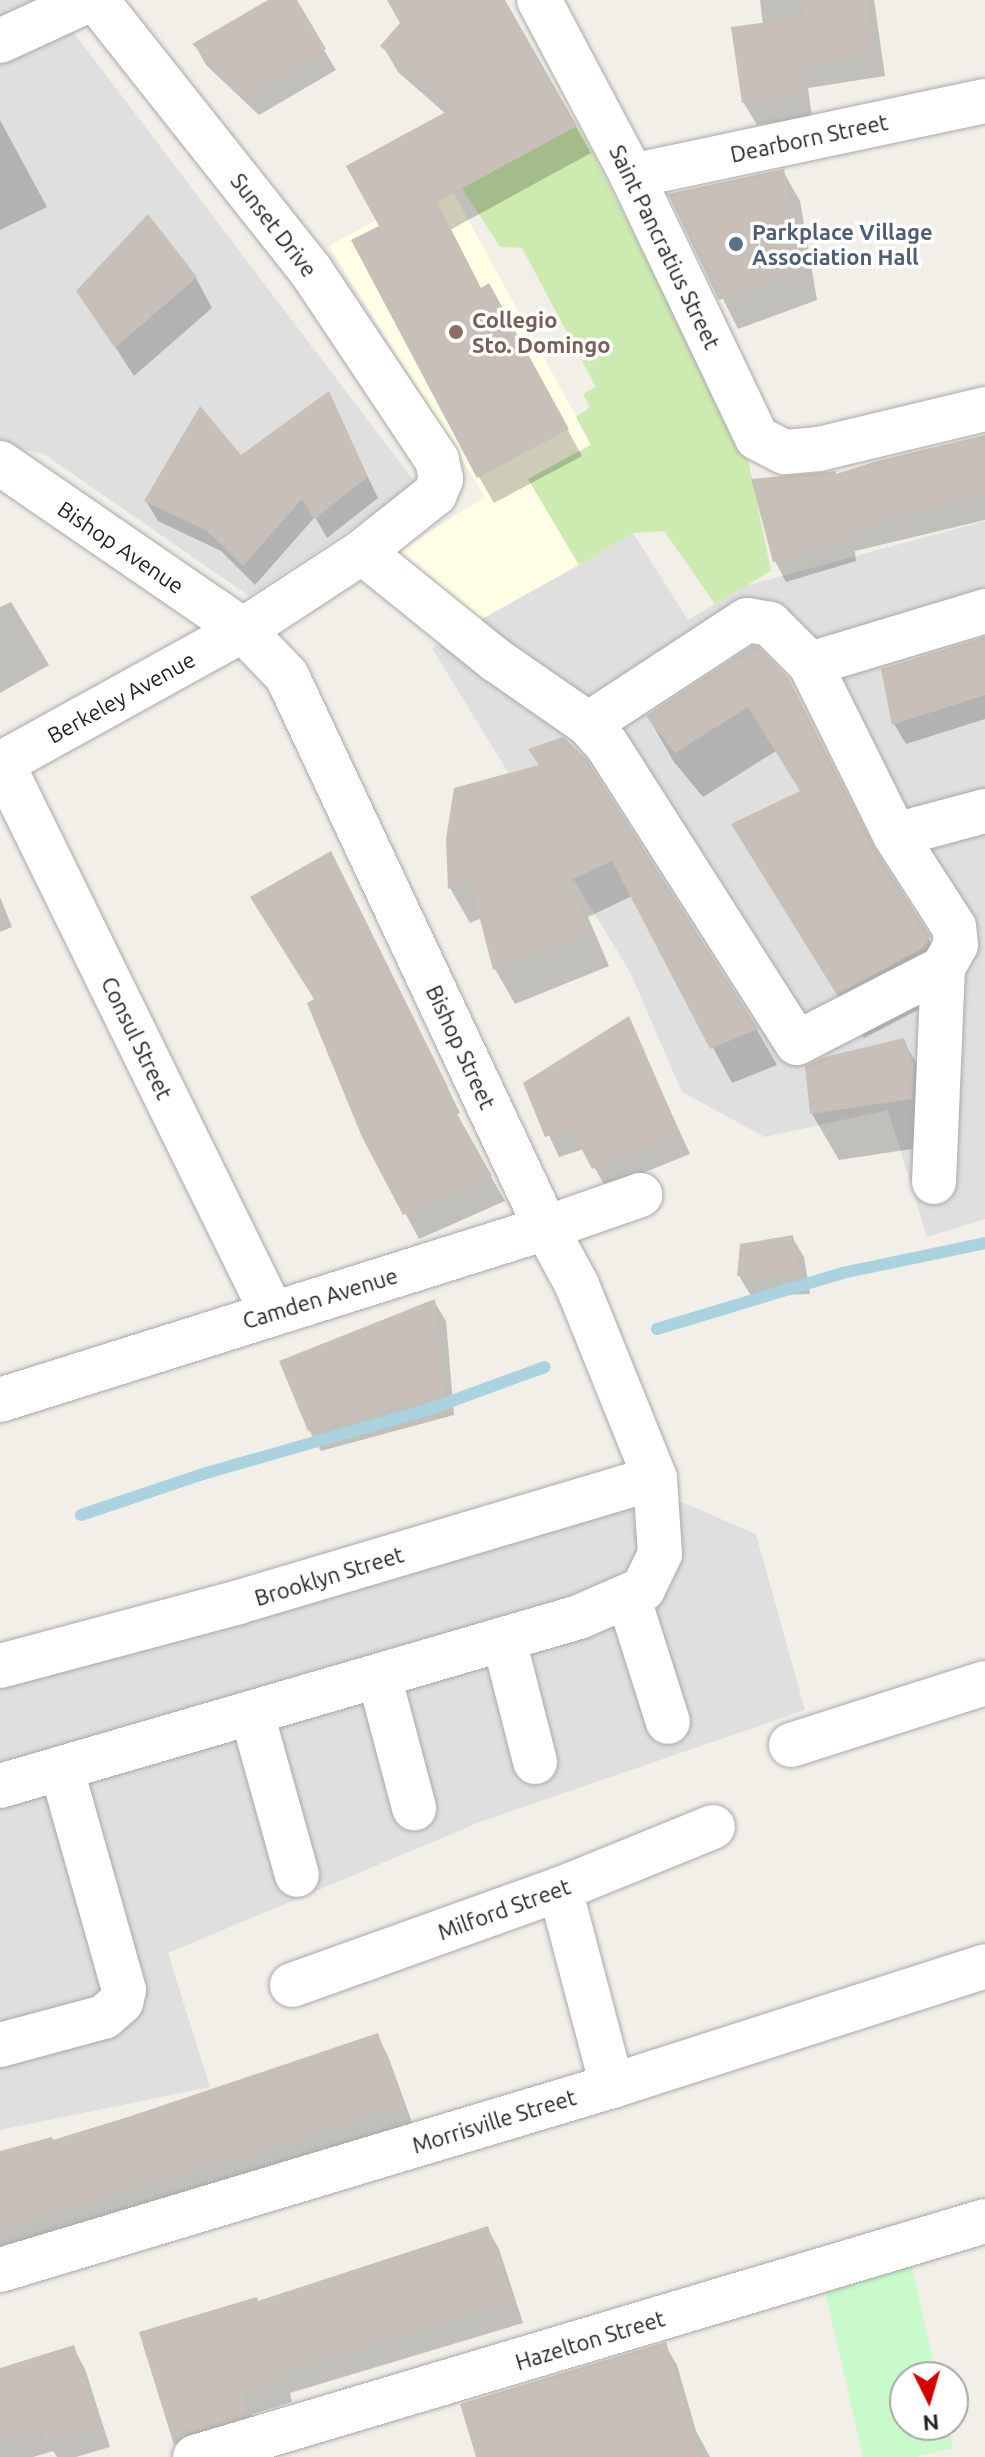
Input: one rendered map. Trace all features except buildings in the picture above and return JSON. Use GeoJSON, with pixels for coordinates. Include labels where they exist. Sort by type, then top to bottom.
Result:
{"type":"FeatureCollection","features":[{"type":"Feature","properties":{"kind":"street"},"geometry":{"type":"LineString","coordinates":[[0,41],[89,0]]}},
{"type":"Feature","properties":{"kind":"street","name":"Sunset Drive"},"geometry":{"type":"LineString","coordinates":[[96,0],[311,271],[437,460]]}},
{"type":"Feature","properties":{"kind":"street","name":"Saint Pancratius Street"},"geometry":{"type":"LineString","coordinates":[[539,0],[632,176],[757,438],[785,452],[819,449],[985,409]]}},
{"type":"Feature","properties":{"kind":"street","name":"Dearborn Street"},"geometry":{"type":"LineString","coordinates":[[632,176],[985,101]]}},
{"type":"Feature","properties":{"kind":"street","name":"Berkeley Avenue"},"geometry":{"type":"LineString","coordinates":[[1,764],[243,630],[362,552],[435,494],[441,479],[437,460]]}},
{"type":"Feature","properties":{"kind":"street","name":"Bishop Avenue"},"geometry":{"type":"LineString","coordinates":[[0,463],[243,630]]}},
{"type":"Feature","properties":{"kind":"street"},"geometry":{"type":"LineString","coordinates":[[362,552],[496,660],[588,724],[607,745],[797,1043],[943,968]]}},
{"type":"Feature","properties":{"kind":"street"},"geometry":{"type":"LineString","coordinates":[[810,664],[985,611]]}},
{"type":"Feature","properties":{"kind":"street"},"geometry":{"type":"LineString","coordinates":[[588,724],[747,620],[770,624],[810,664],[895,835],[954,927],[956,945],[943,968],[934,1182]]}},
{"type":"Feature","properties":{"kind":"street","name":"Bishop Street"},"geometry":{"type":"LineString","coordinates":[[243,630],[287,676],[546,1228],[577,1285],[655,1478],[660,1554],[643,1589],[628,1596]]}},
{"type":"Feature","properties":{"kind":"street","name":"Consul Street"},"geometry":{"type":"LineString","coordinates":[[1,764],[272,1313]]}},
{"type":"Feature","properties":{"kind":"street"},"geometry":{"type":"LineString","coordinates":[[895,835],[985,811]]}},
{"type":"Feature","properties":{"kind":"street","name":"Camden Avenue"},"geometry":{"type":"LineString","coordinates":[[0,1400],[546,1228],[640,1195]]}},
{"type":"Feature","properties":{"kind":"street","name":"Brooklyn Street"},"geometry":{"type":"LineString","coordinates":[[0,1666],[239,1602],[655,1478]]}},
{"type":"Feature","properties":{"kind":"street"},"geometry":{"type":"LineString","coordinates":[[0,1786],[62,1771],[504,1640],[579,1617],[628,1596],[668,1722]]}},
{"type":"Feature","properties":{"kind":"street"},"geometry":{"type":"LineString","coordinates":[[504,1640],[535,1762]]}},
{"type":"Feature","properties":{"kind":"street"},"geometry":{"type":"LineString","coordinates":[[379,1676],[414,1808]]}},
{"type":"Feature","properties":{"kind":"street"},"geometry":{"type":"LineString","coordinates":[[791,1745],[985,1683]]}},
{"type":"Feature","properties":{"kind":"street"},"geometry":{"type":"LineString","coordinates":[[252,1714],[297,1875]]}},
{"type":"Feature","properties":{"kind":"street"},"geometry":{"type":"LineString","coordinates":[[0,2045],[104,2017],[121,2002],[124,1990],[62,1771]]}},
{"type":"Feature","properties":{"kind":"street","name":"Milford Street"},"geometry":{"type":"LineString","coordinates":[[292,1985],[560,1889],[713,1827]]}},
{"type":"Feature","properties":{"kind":"street"},"geometry":{"type":"LineString","coordinates":[[560,1889],[612,2086]]}},
{"type":"Feature","properties":{"kind":"street","name":"Morrisville Street"},"geometry":{"type":"LineString","coordinates":[[0,2270],[612,2086],[985,1966]]}},
{"type":"Feature","properties":{"kind":"street","name":"Hazelton Street"},"geometry":{"type":"LineString","coordinates":[[195,2457],[985,2221]]}},
{"type":"Feature","properties":{"kind":"shaded area"},"geometry":{"type":"Polygon","coordinates":[[[0,0],[49,0],[417,485],[249,596],[44,454],[0,444],[0,0]]]}},
{"type":"Feature","properties":{"kind":"shaded area","name":"Collegio Sto. Domingo"},"geometry":{"type":"Polygon","coordinates":[[[447,181],[591,444],[528,479],[579,565],[465,628],[396,553],[485,497],[329,246],[447,181]]]}},
{"type":"Feature","properties":{"kind":"shaded area"},"geometry":{"type":"Polygon","coordinates":[[[985,521],[985,1219],[927,1237],[888,1110],[765,1137],[682,1092],[630,972],[432,648],[633,533],[688,620],[745,586],[985,521]]]}},
{"type":"Feature","properties":{"kind":"shaded area"},"geometry":{"type":"Polygon","coordinates":[[[670,1497],[756,1534],[805,1710],[480,1822],[168,1953],[210,2087],[0,2130],[0,1688],[670,1497]]]}},
{"type":"Feature","properties":{"kind":"green space"},"geometry":{"type":"Polygon","coordinates":[[[578,125],[748,459],[771,571],[715,604],[664,531],[633,533],[579,565],[528,479],[591,445],[576,417],[590,407],[583,394],[596,387],[522,248],[500,247],[462,188],[578,125]]]}},
{"type":"Feature","properties":{"kind":"green space"},"geometry":{"type":"Polygon","coordinates":[[[911,2263],[933,2361],[889,2361],[889,2441],[951,2441],[953,2448],[915,2457],[863,2457],[823,2283],[911,2263]]]}},
{"type":"Feature","properties":{"kind":"waterway"},"geometry":{"type":"LineString","coordinates":[[657,1329],[842,1273],[985,1243]]}},
{"type":"Feature","properties":{"kind":"waterway"},"geometry":{"type":"LineString","coordinates":[[81,1515],[203,1474],[430,1409],[545,1367]]}},
{"type":"Feature","properties":{"kind":"place","name":"Parkplace Village Association Hall"},"geometry":{"type":"Point","coordinates":[736,244]}},
{"type":"Feature","properties":{"kind":"place","name":"Collegio Sto. Domingo"},"geometry":{"type":"Point","coordinates":[456,332]}}]}
